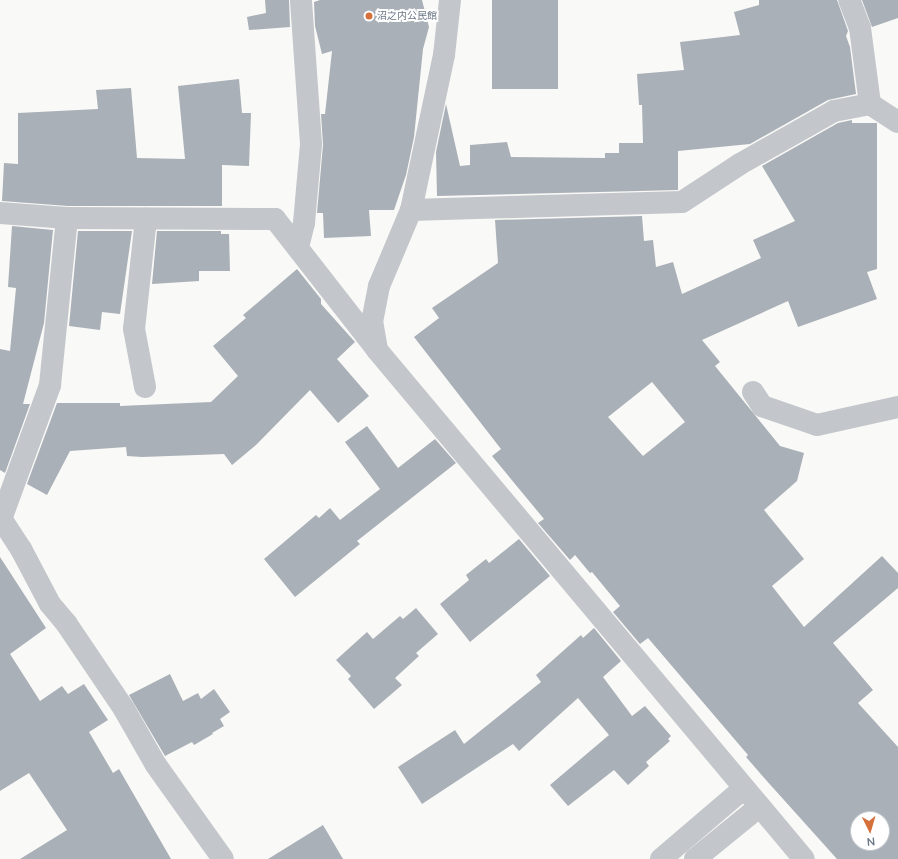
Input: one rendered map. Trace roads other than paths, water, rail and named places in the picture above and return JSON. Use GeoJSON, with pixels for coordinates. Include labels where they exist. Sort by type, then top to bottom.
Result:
{"type":"FeatureCollection","features":[{"type":"Feature","properties":{"kind":"street"},"geometry":{"type":"LineString","coordinates":[[298,247],[305,216],[311,144],[301,0]]}},
{"type":"Feature","properties":{"kind":"street"},"geometry":{"type":"LineString","coordinates":[[377,350],[372,321],[379,286],[411,210],[444,55],[450,0]]}},
{"type":"Feature","properties":{"kind":"street"},"geometry":{"type":"LineString","coordinates":[[849,0],[860,28],[870,104]]}},
{"type":"Feature","properties":{"kind":"street"},"geometry":{"type":"LineString","coordinates":[[411,210],[682,202],[740,164],[834,111],[870,104],[898,122]]}},
{"type":"Feature","properties":{"kind":"street"},"geometry":{"type":"LineString","coordinates":[[0,214],[67,218],[274,219],[298,247],[377,350],[743,789],[804,859]]}},
{"type":"Feature","properties":{"kind":"street"},"geometry":{"type":"LineString","coordinates":[[67,218],[50,385],[1,521],[21,549],[50,604],[66,623],[124,709],[156,766],[223,859]]}},
{"type":"Feature","properties":{"kind":"street"},"geometry":{"type":"LineString","coordinates":[[145,387],[134,329],[146,219]]}},
{"type":"Feature","properties":{"kind":"street"},"geometry":{"type":"LineString","coordinates":[[753,392],[762,406],[817,425],[898,407]]}},
{"type":"Feature","properties":{"kind":"street"},"geometry":{"type":"LineString","coordinates":[[661,859],[743,789]]}},
{"type":"Feature","properties":{"kind":"street"},"geometry":{"type":"LineString","coordinates":[[695,859],[759,807]]}},
{"type":"Feature","properties":{"kind":"place","name":"沼之内公民館"},"geometry":{"type":"Point","coordinates":[369,16]}}]}
